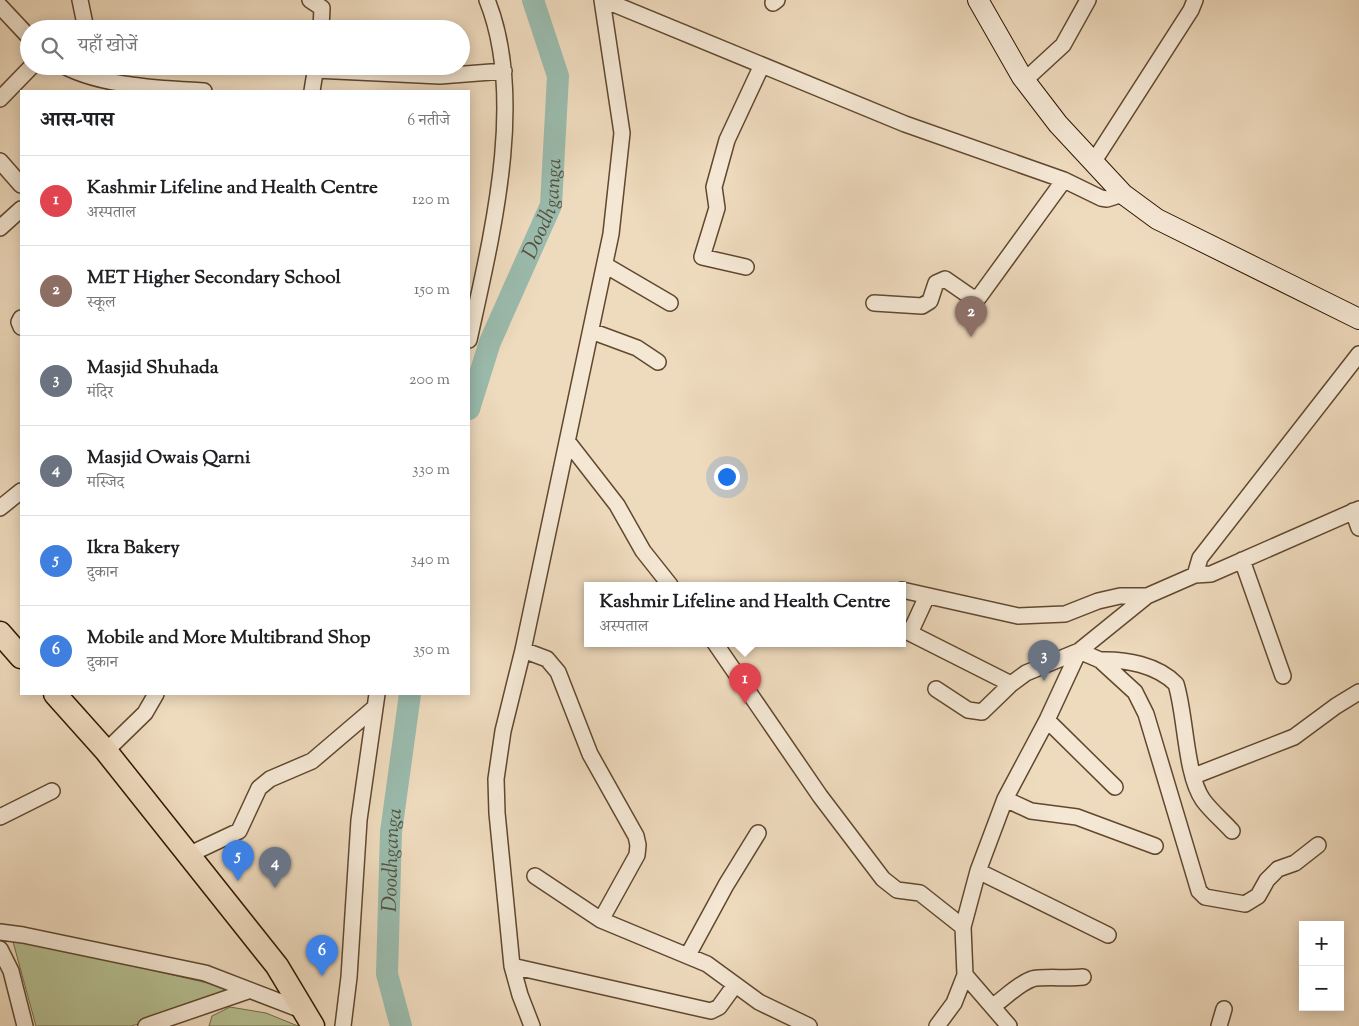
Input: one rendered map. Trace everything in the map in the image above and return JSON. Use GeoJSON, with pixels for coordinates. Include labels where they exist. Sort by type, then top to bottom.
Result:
{"type":"FeatureCollection","features":[{"type":"Feature","properties":{"kind":"main road"},"geometry":{"type":"LineString","coordinates":[[978,0],[1026,80],[1058,124],[1124,194],[1157,219],[1359,319]]}},
{"type":"Feature","properties":{"kind":"main road"},"geometry":{"type":"LineString","coordinates":[[0,633],[20,655]]}},
{"type":"Feature","properties":{"kind":"main road"},"geometry":{"type":"LineString","coordinates":[[56,695],[106,751],[277,966],[308,1018]]}},
{"type":"Feature","properties":{"kind":"street"},"geometry":{"type":"LineString","coordinates":[[80,0],[84,20]]}},
{"type":"Feature","properties":{"kind":"street"},"geometry":{"type":"LineString","coordinates":[[310,0],[322,8],[321,20]]}},
{"type":"Feature","properties":{"kind":"street"},"geometry":{"type":"LineString","coordinates":[[470,335],[492,230],[505,121],[504,71],[497,25],[487,0]]}},
{"type":"Feature","properties":{"kind":"street"},"geometry":{"type":"LineString","coordinates":[[603,0],[905,124],[1064,180],[1107,199],[1124,194]]}},
{"type":"Feature","properties":{"kind":"street"},"geometry":{"type":"LineString","coordinates":[[532,1026],[520,995],[512,966],[497,813],[496,779],[503,731],[523,650],[611,234],[622,133],[603,0]]}},
{"type":"Feature","properties":{"kind":"street"},"geometry":{"type":"LineString","coordinates":[[1026,80],[1063,45],[1088,0]]}},
{"type":"Feature","properties":{"kind":"street"},"geometry":{"type":"LineString","coordinates":[[1094,161],[1191,10],[1195,0]]}},
{"type":"Feature","properties":{"kind":"street"},"geometry":{"type":"LineString","coordinates":[[1,9],[20,28]]}},
{"type":"Feature","properties":{"kind":"street"},"geometry":{"type":"LineString","coordinates":[[746,267],[702,257],[718,208],[714,187],[727,140],[762,65]]}},
{"type":"Feature","properties":{"kind":"street"},"geometry":{"type":"LineString","coordinates":[[470,74],[504,71]]}},
{"type":"Feature","properties":{"kind":"street"},"geometry":{"type":"LineString","coordinates":[[0,99],[23,75]]}},
{"type":"Feature","properties":{"kind":"street"},"geometry":{"type":"LineString","coordinates":[[109,75],[157,90]]}},
{"type":"Feature","properties":{"kind":"street"},"geometry":{"type":"LineString","coordinates":[[312,90],[315,75]]}},
{"type":"Feature","properties":{"kind":"street"},"geometry":{"type":"LineString","coordinates":[[424,75],[453,75]]}},
{"type":"Feature","properties":{"kind":"street"},"geometry":{"type":"LineString","coordinates":[[0,161],[20,184]]}},
{"type":"Feature","properties":{"kind":"street"},"geometry":{"type":"LineString","coordinates":[[874,303],[922,306],[930,301],[936,283],[945,279],[971,297],[979,297],[1064,180]]}},
{"type":"Feature","properties":{"kind":"street"},"geometry":{"type":"LineString","coordinates":[[0,228],[20,210]]}},
{"type":"Feature","properties":{"kind":"street"},"geometry":{"type":"LineString","coordinates":[[605,265],[670,303]]}},
{"type":"Feature","properties":{"kind":"street"},"geometry":{"type":"LineString","coordinates":[[591,331],[637,348],[658,362]]}},
{"type":"Feature","properties":{"kind":"street"},"geometry":{"type":"LineString","coordinates":[[1195,575],[1200,558],[1359,354]]}},
{"type":"Feature","properties":{"kind":"street"},"geometry":{"type":"LineString","coordinates":[[568,442],[617,505],[643,551],[668,582]]}},
{"type":"Feature","properties":{"kind":"street"},"geometry":{"type":"LineString","coordinates":[[0,508],[20,492]]}},
{"type":"Feature","properties":{"kind":"street"},"geometry":{"type":"LineString","coordinates":[[936,689],[968,710],[982,712],[1011,684],[1026,673],[1079,651],[1147,596],[1195,575],[1211,574],[1356,510],[1359,528]]}},
{"type":"Feature","properties":{"kind":"street"},"geometry":{"type":"LineString","coordinates":[[1242,560],[1283,676]]}},
{"type":"Feature","properties":{"kind":"street"},"geometry":{"type":"LineString","coordinates":[[906,591],[1027,616],[1065,614],[1098,601],[1120,596],[1147,596]]}},
{"type":"Feature","properties":{"kind":"street"},"geometry":{"type":"LineString","coordinates":[[927,596],[906,631],[1011,684]]}},
{"type":"Feature","properties":{"kind":"street"},"geometry":{"type":"LineString","coordinates":[[718,647],[820,796],[883,879],[897,890],[920,894],[963,927]]}},
{"type":"Feature","properties":{"kind":"street"},"geometry":{"type":"LineString","coordinates":[[523,650],[547,658],[558,672],[590,754],[636,836],[638,845],[636,855],[601,920]]}},
{"type":"Feature","properties":{"kind":"street"},"geometry":{"type":"LineString","coordinates":[[1079,651],[1100,660],[1135,692],[1146,714],[1172,807],[1201,895],[1240,905],[1246,904],[1258,896],[1267,880],[1278,869],[1295,863],[1318,845]]}},
{"type":"Feature","properties":{"kind":"street"},"geometry":{"type":"LineString","coordinates":[[937,1026],[954,1003],[965,975],[963,927],[978,871],[1005,800],[1047,720],[1079,651]]}},
{"type":"Feature","properties":{"kind":"street"},"geometry":{"type":"LineString","coordinates":[[1100,660],[1129,661],[1167,675],[1176,684],[1194,776],[1203,800],[1232,831]]}},
{"type":"Feature","properties":{"kind":"street"},"geometry":{"type":"LineString","coordinates":[[1194,776],[1294,737],[1336,706],[1359,692]]}},
{"type":"Feature","properties":{"kind":"street"},"geometry":{"type":"LineString","coordinates":[[106,751],[145,714],[155,695]]}},
{"type":"Feature","properties":{"kind":"street"},"geometry":{"type":"LineString","coordinates":[[343,1026],[350,977],[359,820],[373,709],[377,695]]}},
{"type":"Feature","properties":{"kind":"street"},"geometry":{"type":"LineString","coordinates":[[188,856],[239,831],[258,788],[270,779],[312,761],[373,709]]}},
{"type":"Feature","properties":{"kind":"street"},"geometry":{"type":"LineString","coordinates":[[1047,720],[1115,787]]}},
{"type":"Feature","properties":{"kind":"street"},"geometry":{"type":"LineString","coordinates":[[0,817],[52,791]]}},
{"type":"Feature","properties":{"kind":"street"},"geometry":{"type":"LineString","coordinates":[[1005,800],[1031,811],[1077,817],[1155,846]]}},
{"type":"Feature","properties":{"kind":"street"},"geometry":{"type":"LineString","coordinates":[[688,955],[726,885],[758,833]]}},
{"type":"Feature","properties":{"kind":"street"},"geometry":{"type":"LineString","coordinates":[[978,871],[1108,935]]}},
{"type":"Feature","properties":{"kind":"street"},"geometry":{"type":"LineString","coordinates":[[535,876],[601,920],[707,964],[782,1021],[809,1026]]}},
{"type":"Feature","properties":{"kind":"street"},"geometry":{"type":"LineString","coordinates":[[0,932],[23,935],[206,973],[308,1018]]}},
{"type":"Feature","properties":{"kind":"street"},"geometry":{"type":"LineString","coordinates":[[0,949],[11,971],[25,1026]]}},
{"type":"Feature","properties":{"kind":"street"},"geometry":{"type":"LineString","coordinates":[[512,966],[711,1012],[719,1007],[735,985]]}},
{"type":"Feature","properties":{"kind":"street"},"geometry":{"type":"LineString","coordinates":[[965,975],[1009,1026]]}},
{"type":"Feature","properties":{"kind":"street"},"geometry":{"type":"LineString","coordinates":[[993,1006],[1034,978],[1066,980],[1083,977]]}},
{"type":"Feature","properties":{"kind":"street"},"geometry":{"type":"LineString","coordinates":[[146,1026],[184,1020],[248,991]]}},
{"type":"Feature","properties":{"kind":"street"},"geometry":{"type":"LineString","coordinates":[[1219,1026],[1224,1009]]}},
{"type":"Feature","properties":{"kind":"green space"},"geometry":{"type":"Polygon","coordinates":[[[12,938],[225,987],[223,996],[198,1008],[131,1026],[36,1026],[12,938]]]}},
{"type":"Feature","properties":{"kind":"green space"},"geometry":{"type":"Polygon","coordinates":[[[230,1007],[266,1013],[298,1026],[209,1026],[212,1016],[230,1007]]]}},
{"type":"Feature","properties":{"kind":"waterway","name":"Doodhganga"},"geometry":{"type":"LineString","coordinates":[[470,406],[490,342],[551,205],[558,76],[533,0]]}},
{"type":"Feature","properties":{"kind":"waterway","name":"Doodhganga"},"geometry":{"type":"LineString","coordinates":[[401,1026],[387,974],[391,832],[410,695]]}},
{"type":"Feature","properties":{"kind":"place","name":"MET Higher Secondary School"},"geometry":{"type":"Point","coordinates":[971,337]}},
{"type":"Feature","properties":{"kind":"place","name":"Masjid Shuhada"},"geometry":{"type":"Point","coordinates":[1044,681]}},
{"type":"Feature","properties":{"kind":"place","name":"Kashmir Lifeline and Health Centre"},"geometry":{"type":"Point","coordinates":[745,704]}},
{"type":"Feature","properties":{"kind":"place","name":"Ikra Bakery"},"geometry":{"type":"Point","coordinates":[238,881]}},
{"type":"Feature","properties":{"kind":"place","name":"Masjid Owais Qarni"},"geometry":{"type":"Point","coordinates":[275,888]}},
{"type":"Feature","properties":{"kind":"place","name":"Mobile and More Multibrand Shop"},"geometry":{"type":"Point","coordinates":[322,976]}}]}
